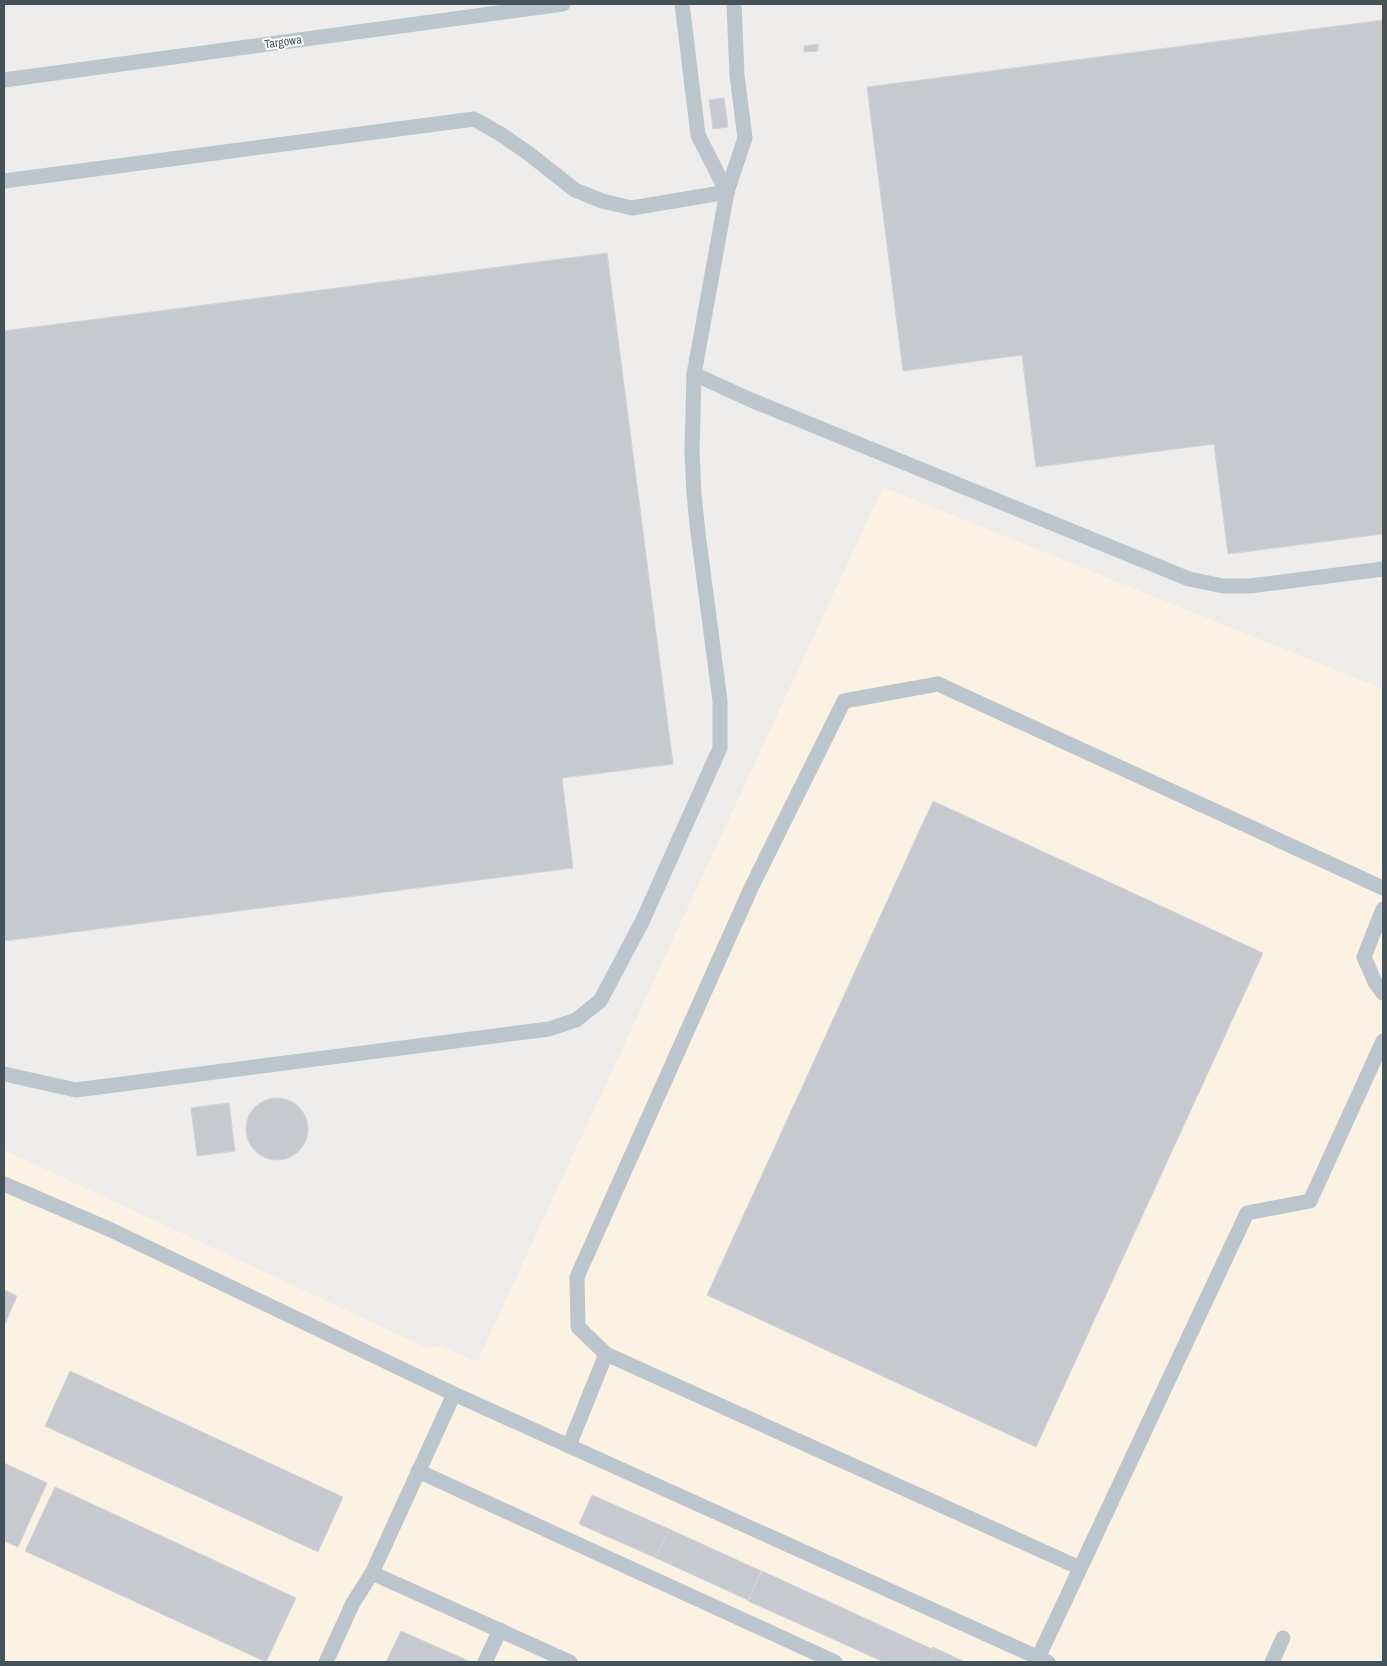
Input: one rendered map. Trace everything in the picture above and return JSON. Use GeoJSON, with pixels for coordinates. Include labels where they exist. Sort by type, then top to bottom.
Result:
{"type":"FeatureCollection","features":[{"type":"Feature","properties":{"kind":"lane","name":"Targowa"},"geometry":{"type":"LineString","coordinates":[[4,80],[563,4]]}},
{"type":"Feature","properties":{"kind":"lane"},"geometry":{"type":"LineString","coordinates":[[682,4],[698,135],[727,192]]}},
{"type":"Feature","properties":{"kind":"lane"},"geometry":{"type":"LineString","coordinates":[[4,1074],[76,1090],[549,1029],[576,1020],[600,1001],[642,922],[720,748],[720,701],[694,494],[692,452],[694,374],[727,192],[745,138],[737,75],[734,4]]}},
{"type":"Feature","properties":{"kind":"lane"},"geometry":{"type":"LineString","coordinates":[[4,180],[474,119],[522,149],[575,190],[602,201],[632,208],[727,192]]}},
{"type":"Feature","properties":{"kind":"lane"},"geometry":{"type":"LineString","coordinates":[[694,374],[751,400],[1189,579],[1223,586],[1250,586],[1383,568]]}},
{"type":"Feature","properties":{"kind":"lane"},"geometry":{"type":"LineString","coordinates":[[1080,1568],[606,1354],[578,1327],[576,1277],[752,886],[844,701],[938,684],[1383,888]]}},
{"type":"Feature","properties":{"kind":"lane"},"geometry":{"type":"LineString","coordinates":[[1383,909],[1364,957],[1375,982],[1383,993]]}},
{"type":"Feature","properties":{"kind":"lane"},"geometry":{"type":"LineString","coordinates":[[4,1184],[111,1230],[454,1394],[1043,1660],[1080,1568],[1247,1212],[1310,1201],[1383,1041]]}},
{"type":"Feature","properties":{"kind":"lane"},"geometry":{"type":"LineString","coordinates":[[569,1446],[606,1354]]}},
{"type":"Feature","properties":{"kind":"lane"},"geometry":{"type":"LineString","coordinates":[[326,1662],[353,1602],[372,1573],[454,1394]]}},
{"type":"Feature","properties":{"kind":"lane"},"geometry":{"type":"LineString","coordinates":[[418,1471],[835,1662]]}},
{"type":"Feature","properties":{"kind":"lane"},"geometry":{"type":"LineString","coordinates":[[372,1573],[570,1662]]}},
{"type":"Feature","properties":{"kind":"lane"},"geometry":{"type":"LineString","coordinates":[[485,1662],[500,1630]]}},
{"type":"Feature","properties":{"kind":"lane"},"geometry":{"type":"LineString","coordinates":[[1272,1662],[1283,1638]]}},
{"type":"Feature","properties":{"kind":"shaded area"},"geometry":{"type":"Polygon","coordinates":[[[883,487],[1383,689],[1383,1662],[4,1662],[4,1150],[427,1348],[441,1346],[477,1362],[883,487]]]}},
{"type":"Feature","properties":{"kind":"building"},"geometry":{"type":"Polygon","coordinates":[[[1383,20],[1383,534],[1228,554],[1214,444],[1036,467],[1022,355],[903,371],[867,87],[1383,20]]]}},
{"type":"Feature","properties":{"kind":"building"},"geometry":{"type":"Polygon","coordinates":[[[818,44],[818,51],[804,52],[804,46],[818,44]]]}},
{"type":"Feature","properties":{"kind":"building"},"geometry":{"type":"Polygon","coordinates":[[[724,98],[728,127],[713,129],[709,100],[724,98]]]}},
{"type":"Feature","properties":{"kind":"building"},"geometry":{"type":"Polygon","coordinates":[[[607,253],[673,764],[562,778],[573,868],[4,941],[4,331],[607,253]]]}},
{"type":"Feature","properties":{"kind":"building"},"geometry":{"type":"Polygon","coordinates":[[[933,801],[1263,953],[1036,1447],[707,1295],[933,801]]]}},
{"type":"Feature","properties":{"kind":"building"},"geometry":{"type":"Polygon","coordinates":[[[271,1098],[283,1098],[299,1107],[306,1117],[308,1129],[306,1141],[299,1151],[283,1160],[271,1160],[260,1155],[251,1146],[246,1135],[246,1123],[251,1112],[260,1103],[271,1098]]]}},
{"type":"Feature","properties":{"kind":"building"},"geometry":{"type":"Polygon","coordinates":[[[229,1103],[235,1151],[197,1156],[191,1108],[229,1103]]]}},
{"type":"Feature","properties":{"kind":"building"},"geometry":{"type":"Polygon","coordinates":[[[4,1290],[17,1296],[4,1326],[4,1290]]]}},
{"type":"Feature","properties":{"kind":"building"},"geometry":{"type":"Polygon","coordinates":[[[70,1371],[343,1497],[318,1552],[45,1426],[70,1371]]]}},
{"type":"Feature","properties":{"kind":"building"},"geometry":{"type":"Polygon","coordinates":[[[4,1463],[47,1483],[18,1547],[4,1541],[4,1463]]]}},
{"type":"Feature","properties":{"kind":"building"},"geometry":{"type":"Polygon","coordinates":[[[55,1487],[296,1598],[266,1662],[25,1551],[55,1487]]]}},
{"type":"Feature","properties":{"kind":"building"},"geometry":{"type":"Polygon","coordinates":[[[592,1495],[669,1529],[656,1558],[579,1524],[592,1495]]]}},
{"type":"Feature","properties":{"kind":"building"},"geometry":{"type":"Polygon","coordinates":[[[669,1529],[761,1571],[748,1600],[656,1558],[669,1529]]]}},
{"type":"Feature","properties":{"kind":"building"},"geometry":{"type":"Polygon","coordinates":[[[762,1571],[932,1649],[933,1647],[935,1648],[929,1662],[884,1662],[748,1601],[762,1571]]]}},
{"type":"Feature","properties":{"kind":"building"},"geometry":{"type":"Polygon","coordinates":[[[401,1631],[471,1662],[386,1662],[401,1631]]]}},
{"type":"Feature","properties":{"kind":"building"},"geometry":{"type":"Polygon","coordinates":[[[935,1648],[965,1662],[929,1662],[935,1648]]]}}]}
